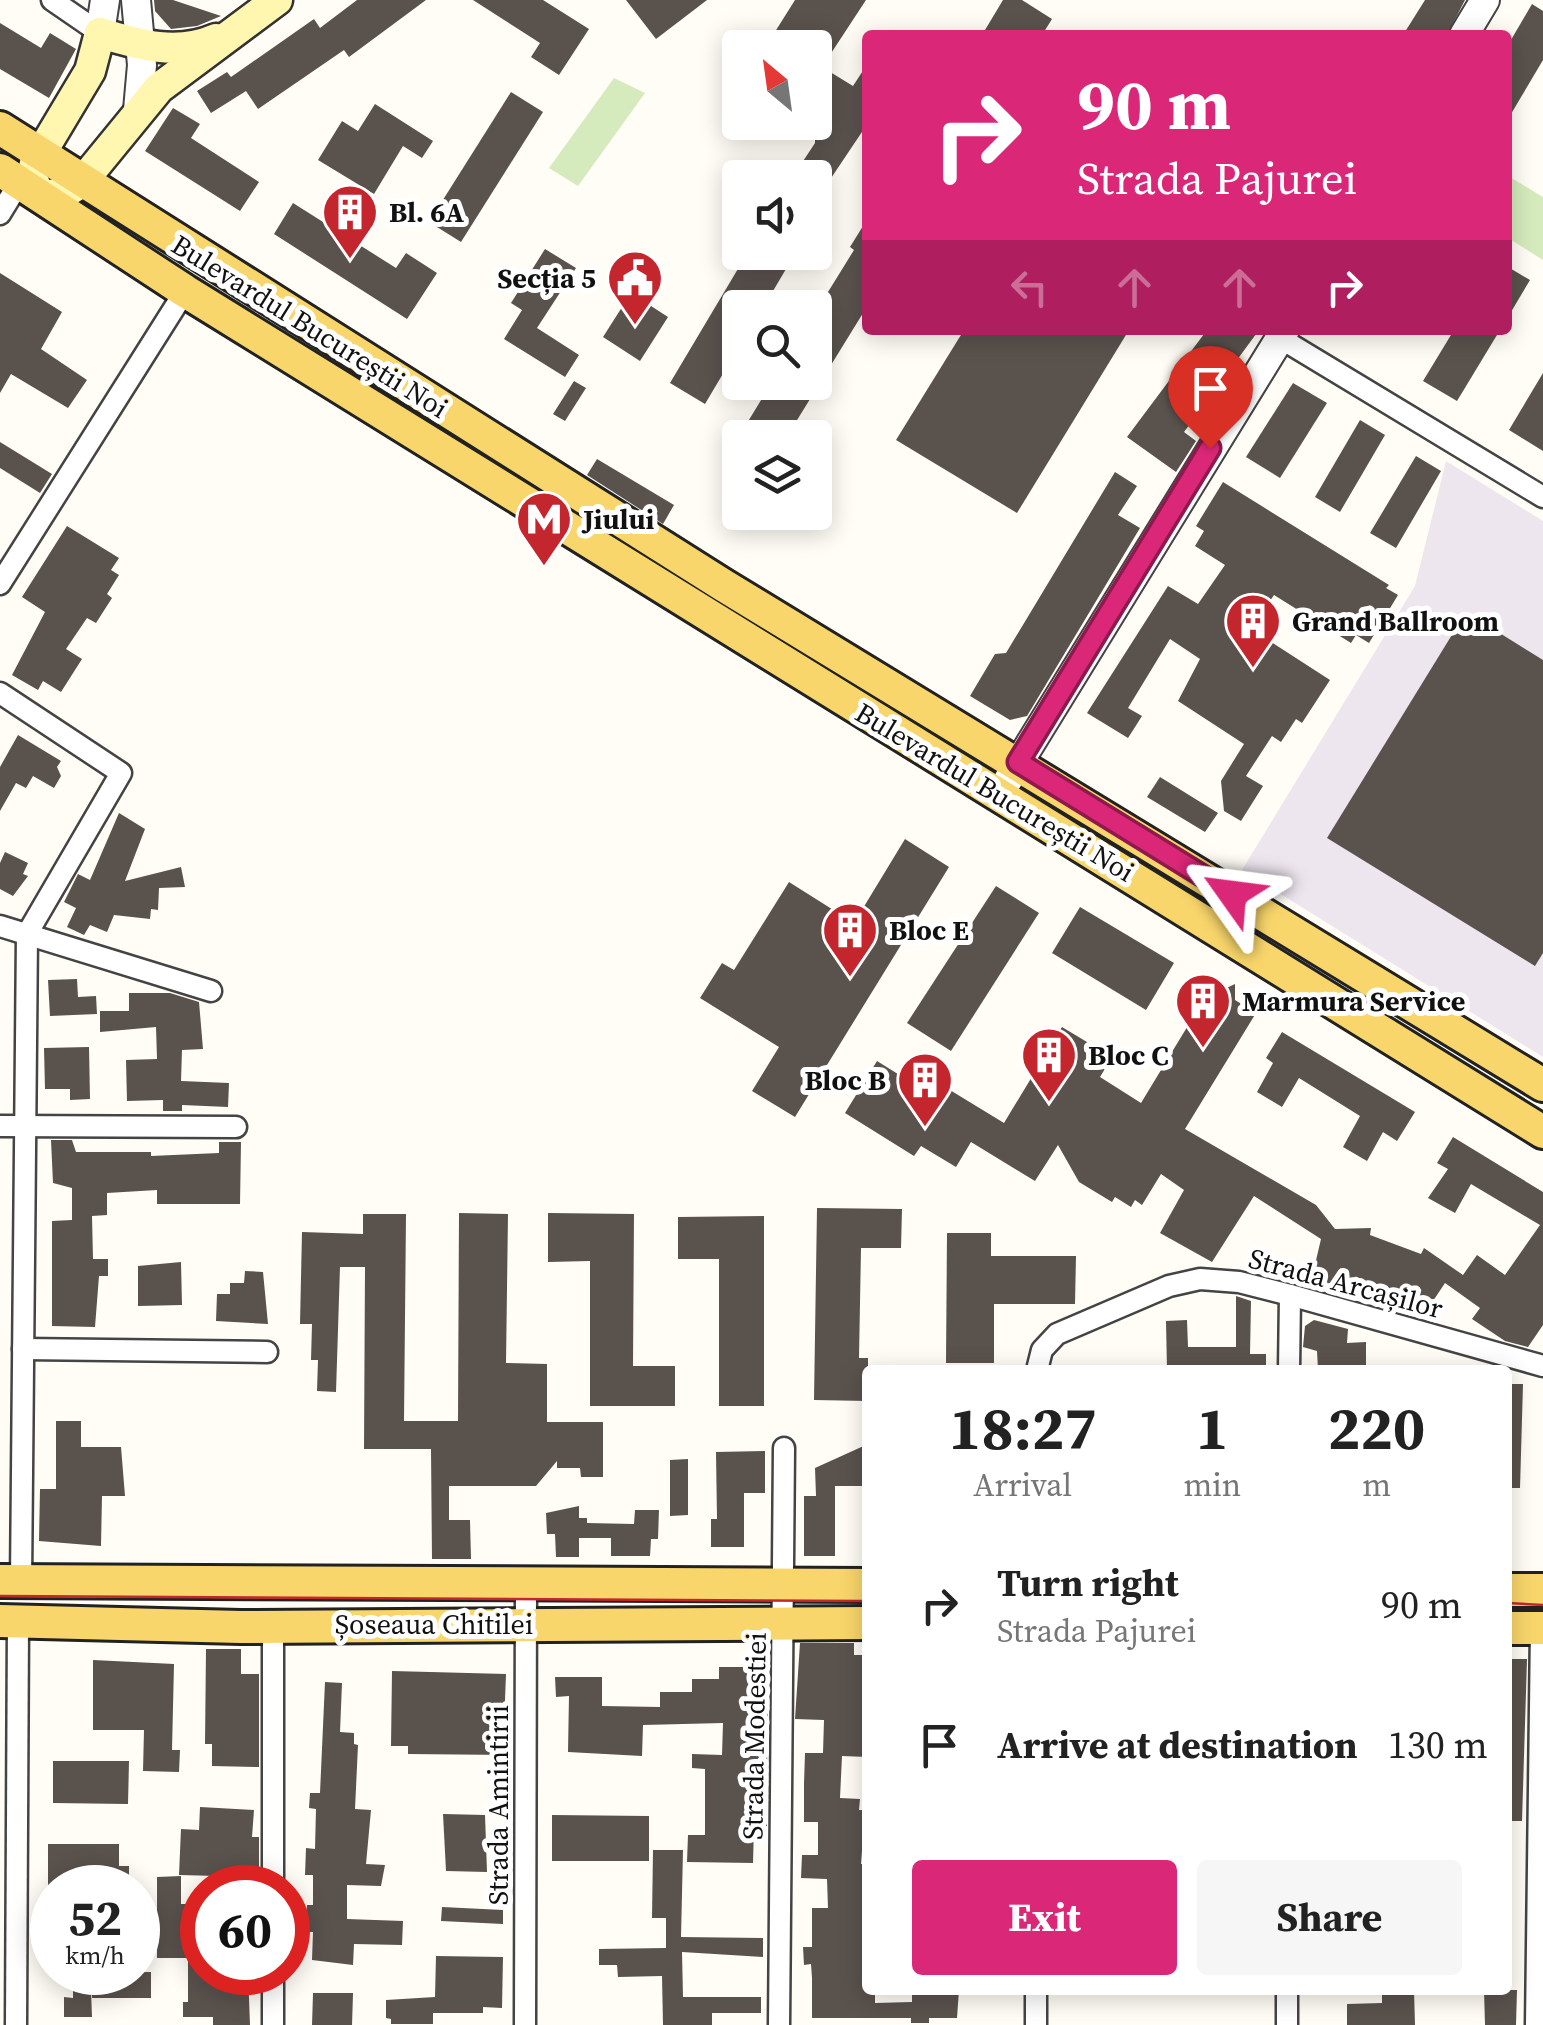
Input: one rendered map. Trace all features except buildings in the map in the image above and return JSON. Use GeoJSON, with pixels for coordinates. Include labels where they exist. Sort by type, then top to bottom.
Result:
{"type":"FeatureCollection","features":[{"type":"Feature","properties":{"kind":"main road"},"geometry":{"type":"LineString","coordinates":[[20,184],[66,192],[82,182],[138,110],[181,72],[277,0]]}},
{"type":"Feature","properties":{"kind":"main road"},"geometry":{"type":"LineString","coordinates":[[141,54],[184,49],[237,30]]}},
{"type":"Feature","properties":{"kind":"main road"},"geometry":{"type":"LineString","coordinates":[[20,184],[32,179],[40,155],[90,71],[100,33],[141,54],[160,72],[181,72]]}},
{"type":"Feature","properties":{"kind":"main road","name":"Bulevardul Bucureștii Noi"},"geometry":{"type":"LineString","coordinates":[[0,128],[723,585],[1543,1085]]}},
{"type":"Feature","properties":{"kind":"main road","name":"Bulevardul Bucureștii Noi"},"geometry":{"type":"LineString","coordinates":[[20,184],[185,291],[1543,1132]]}},
{"type":"Feature","properties":{"kind":"main road"},"geometry":{"type":"LineString","coordinates":[[702,611],[723,585]]}},
{"type":"Feature","properties":{"kind":"main road","name":"Șoseaua Chitilei"},"geometry":{"type":"LineString","coordinates":[[10,1581],[862,1586]]}},
{"type":"Feature","properties":{"kind":"main road"},"geometry":{"type":"LineString","coordinates":[[1512,1590],[1543,1590]]}},
{"type":"Feature","properties":{"kind":"main road","name":"Șoseaua Chitilei"},"geometry":{"type":"LineString","coordinates":[[9,1621],[273,1626],[862,1623]]}},
{"type":"Feature","properties":{"kind":"main road"},"geometry":{"type":"LineString","coordinates":[[1512,1628],[1542,1628]]}},
{"type":"Feature","properties":{"kind":"street"},"geometry":{"type":"LineString","coordinates":[[52,0],[100,33],[106,0]]}},
{"type":"Feature","properties":{"kind":"street"},"geometry":{"type":"LineString","coordinates":[[136,0],[141,54],[138,110]]}},
{"type":"Feature","properties":{"kind":"street"},"geometry":{"type":"LineString","coordinates":[[1467,30],[1485,0]]}},
{"type":"Feature","properties":{"kind":"street"},"geometry":{"type":"LineString","coordinates":[[0,214],[20,184]]}},
{"type":"Feature","properties":{"kind":"street"},"geometry":{"type":"LineString","coordinates":[[0,584],[185,291]]}},
{"type":"Feature","properties":{"kind":"street"},"geometry":{"type":"LineString","coordinates":[[999,794],[1282,335]]}},
{"type":"Feature","properties":{"kind":"street"},"geometry":{"type":"LineString","coordinates":[[1285,335],[1543,497]]}},
{"type":"Feature","properties":{"kind":"street"},"geometry":{"type":"LineString","coordinates":[[0,694],[121,773],[27,934],[23,1349],[10,1581]]}},
{"type":"Feature","properties":{"kind":"street"},"geometry":{"type":"LineString","coordinates":[[0,926],[211,991]]}},
{"type":"Feature","properties":{"kind":"street"},"geometry":{"type":"LineString","coordinates":[[0,1126],[236,1128]]}},
{"type":"Feature","properties":{"kind":"street","name":"Strada Arcașilor"},"geometry":{"type":"LineString","coordinates":[[1036,1365],[1048,1342],[1078,1322],[1182,1281],[1240,1282],[1543,1366]]}},
{"type":"Feature","properties":{"kind":"street"},"geometry":{"type":"LineString","coordinates":[[1289,1365],[1290,1294]]}},
{"type":"Feature","properties":{"kind":"street"},"geometry":{"type":"LineString","coordinates":[[23,1349],[267,1352]]}},
{"type":"Feature","properties":{"kind":"street","name":"Strada Modestiei"},"geometry":{"type":"LineString","coordinates":[[779,2025],[784,1448]]}},
{"type":"Feature","properties":{"kind":"street","name":"Strada Amintirii"},"geometry":{"type":"LineString","coordinates":[[525,2025],[526,1584]]}},
{"type":"Feature","properties":{"kind":"street"},"geometry":{"type":"LineString","coordinates":[[9,1621],[16,2025]]}},
{"type":"Feature","properties":{"kind":"street"},"geometry":{"type":"LineString","coordinates":[[273,1626],[273,1865]]}},
{"type":"Feature","properties":{"kind":"street"},"geometry":{"type":"LineString","coordinates":[[1536,2025],[1542,1628]]}},
{"type":"Feature","properties":{"kind":"street"},"geometry":{"type":"LineString","coordinates":[[273,1995],[273,2025]]}},
{"type":"Feature","properties":{"kind":"street"},"geometry":{"type":"LineString","coordinates":[[1036,1995],[1036,2025]]}},
{"type":"Feature","properties":{"kind":"street"},"geometry":{"type":"LineString","coordinates":[[1288,1995],[1288,2025]]}},
{"type":"Feature","properties":{"kind":"shaded area"},"geometry":{"type":"Polygon","coordinates":[[[1446,461],[1543,521],[1543,1057],[1242,870],[1415,586],[1446,461]]]}},
{"type":"Feature","properties":{"kind":"green space"},"geometry":{"type":"Polygon","coordinates":[[[614,78],[645,93],[578,186],[549,168],[614,78]]]}},
{"type":"Feature","properties":{"kind":"green space"},"geometry":{"type":"Polygon","coordinates":[[[1512,178],[1543,197],[1543,260],[1512,241],[1512,178]]]}},
{"type":"Feature","properties":{"kind":"tram line"},"geometry":{"type":"LineString","coordinates":[[0,1596],[862,1601]]}},
{"type":"Feature","properties":{"kind":"tram line"},"geometry":{"type":"LineString","coordinates":[[1512,1603],[1543,1605]]}},
{"type":"Feature","properties":{"kind":"place","name":"Bl. 6A"},"geometry":{"type":"Point","coordinates":[350,261]}},
{"type":"Feature","properties":{"kind":"place","name":"Secția 5"},"geometry":{"type":"Point","coordinates":[635,327]}},
{"type":"Feature","properties":{"kind":"place","name":"Jiului"},"geometry":{"type":"Point","coordinates":[544,568]}},
{"type":"Feature","properties":{"kind":"place","name":"Grand Ballroom"},"geometry":{"type":"Point","coordinates":[1253,670]}},
{"type":"Feature","properties":{"kind":"place","name":"Bloc E"},"geometry":{"type":"Point","coordinates":[850,979]}},
{"type":"Feature","properties":{"kind":"place","name":"Marmura Service"},"geometry":{"type":"Point","coordinates":[1203,1050]}},
{"type":"Feature","properties":{"kind":"place","name":"Bloc C"},"geometry":{"type":"Point","coordinates":[1049,1104]}},
{"type":"Feature","properties":{"kind":"place","name":"Bloc B"},"geometry":{"type":"Point","coordinates":[925,1129]}},
{"type":"Feature","properties":{"kind":"route"},"geometry":{"type":"LineString","coordinates":[[1210,448],[1018,762],[1232,894]]}}]}
